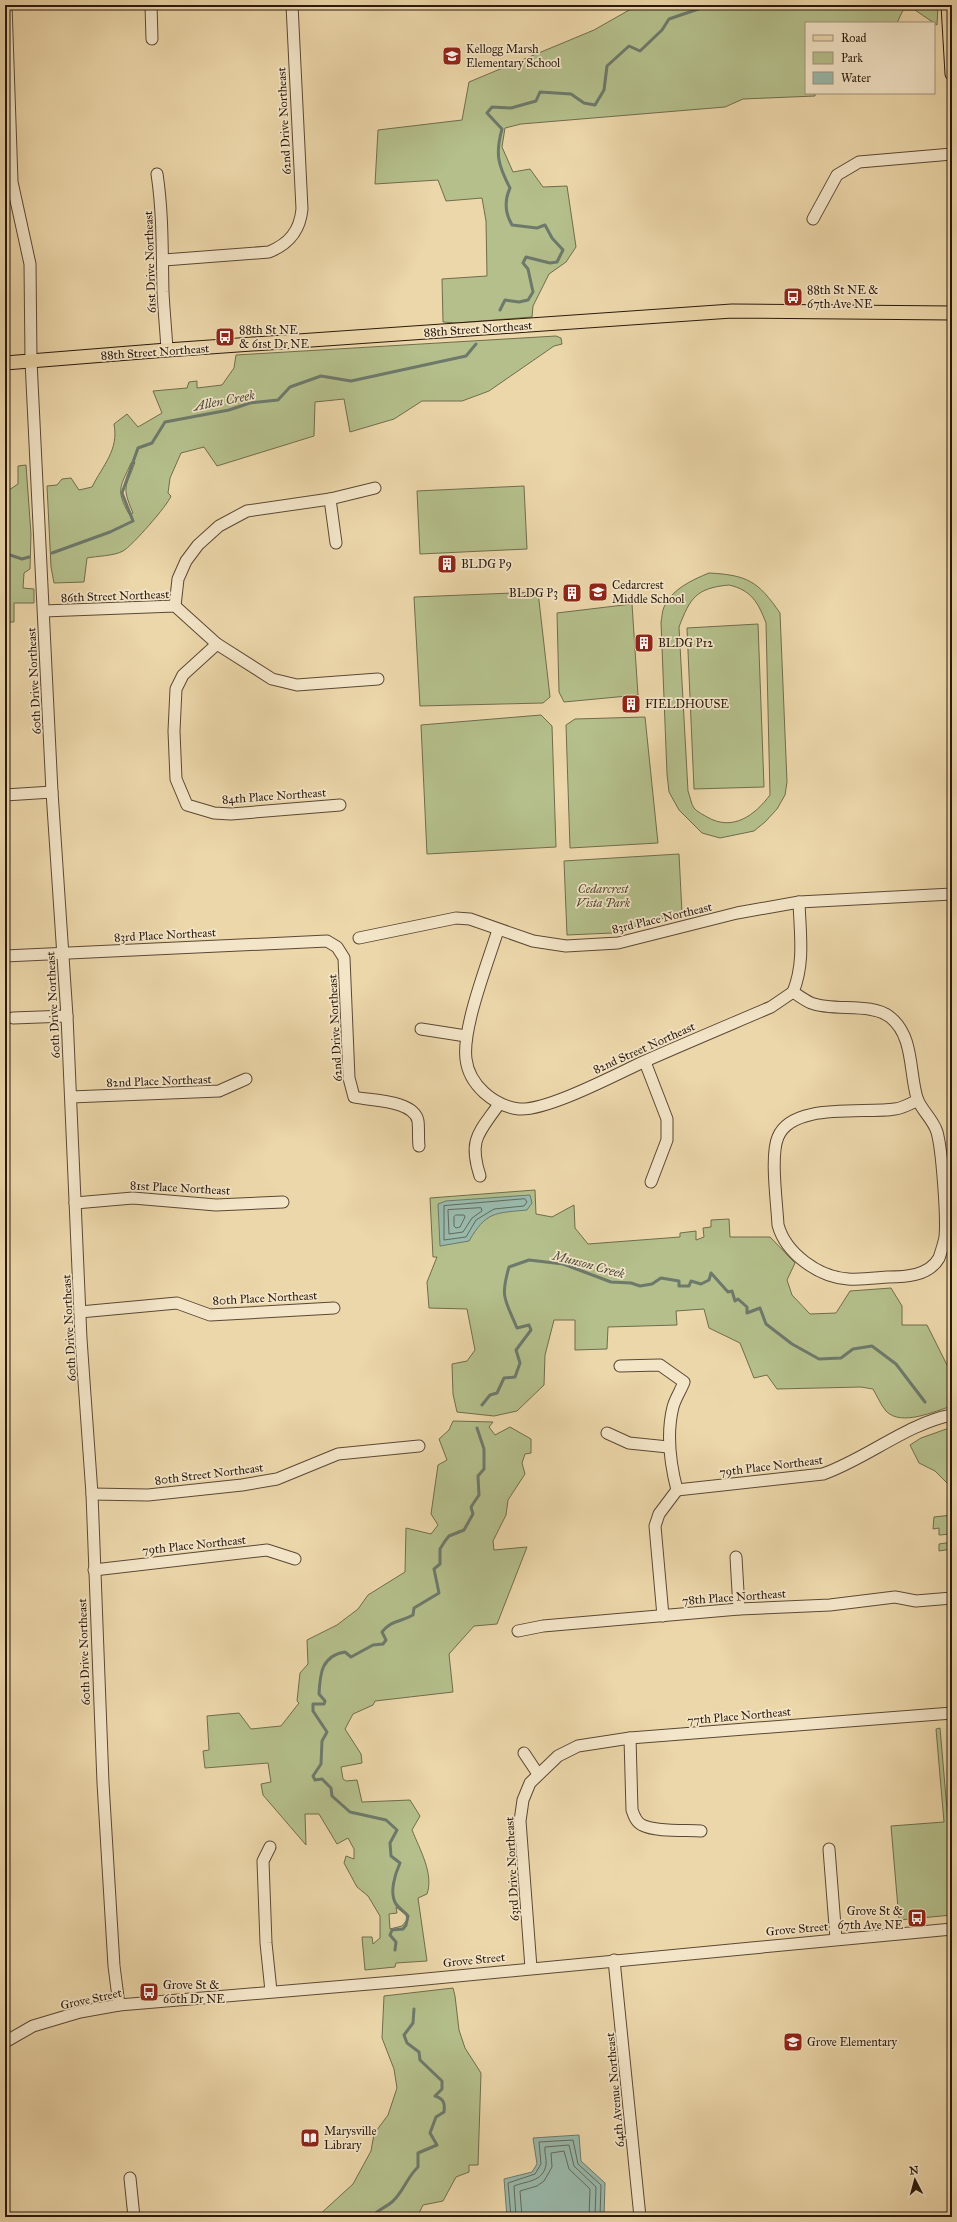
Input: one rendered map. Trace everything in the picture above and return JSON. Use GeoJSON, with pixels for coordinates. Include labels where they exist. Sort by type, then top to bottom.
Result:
{"type":"FeatureCollection","features":[{"type":"Feature","properties":{"kind":"main road"},"geometry":{"type":"LineString","coordinates":[[948,8],[952,74]]}},
{"type":"Feature","properties":{"kind":"main road","name":"88th Street Northeast"},"geometry":{"type":"LineString","coordinates":[[5,363],[167,350],[732,312],[952,313]]}},
{"type":"Feature","properties":{"kind":"street","name":"60th Drive Northeast"},"geometry":{"type":"LineString","coordinates":[[6,5],[12,182],[30,264],[31,362],[52,792],[67,1016],[80,1312],[92,1494],[102,1783],[114,1966],[119,2004]]}},
{"type":"Feature","properties":{"kind":"street"},"geometry":{"type":"LineString","coordinates":[[151,5],[152,39]]}},
{"type":"Feature","properties":{"kind":"street","name":"62nd Drive Northeast"},"geometry":{"type":"LineString","coordinates":[[164,260],[269,252],[282,246],[295,234],[300,222],[302,209],[292,5]]}},
{"type":"Feature","properties":{"kind":"street"},"geometry":{"type":"LineString","coordinates":[[813,219],[837,175],[858,162],[952,154]]}},
{"type":"Feature","properties":{"kind":"street","name":"61st Drive Northeast"},"geometry":{"type":"LineString","coordinates":[[157,174],[160,194],[164,260],[163,292],[167,350]]}},
{"type":"Feature","properties":{"kind":"street"},"geometry":{"type":"LineString","coordinates":[[175,606],[178,579],[186,561],[198,544],[219,526],[247,511],[330,498],[376,488]]}},
{"type":"Feature","properties":{"kind":"street"},"geometry":{"type":"LineString","coordinates":[[330,498],[336,543]]}},
{"type":"Feature","properties":{"kind":"street","name":"86th Street Northeast"},"geometry":{"type":"LineString","coordinates":[[44,612],[175,606],[217,644],[272,679],[297,685],[378,679]]}},
{"type":"Feature","properties":{"kind":"street","name":"84th Place Northeast"},"geometry":{"type":"LineString","coordinates":[[217,644],[183,675],[176,689],[174,731],[176,779],[187,805],[214,813],[231,814],[340,805]]}},
{"type":"Feature","properties":{"kind":"street"},"geometry":{"type":"LineString","coordinates":[[5,795],[52,792]]}},
{"type":"Feature","properties":{"kind":"street","name":"83rd Place Northeast"},"geometry":{"type":"LineString","coordinates":[[359,938],[456,918],[470,919],[533,941],[566,946],[618,943],[736,913],[799,902],[952,894]]}},
{"type":"Feature","properties":{"kind":"street"},"geometry":{"type":"LineString","coordinates":[[799,902],[801,961],[799,976],[792,992],[811,1003],[832,1007],[873,1010],[891,1017],[903,1032],[908,1045],[918,1100],[937,1132],[948,1208],[945,1238],[938,1258],[930,1267],[912,1276],[850,1279],[828,1274],[795,1254],[781,1236],[778,1225],[775,1155],[778,1136],[783,1128],[790,1122],[809,1114],[894,1109],[918,1100]]}},
{"type":"Feature","properties":{"kind":"street"},"geometry":{"type":"LineString","coordinates":[[480,1176],[474,1156],[477,1135],[499,1104],[480,1090],[472,1077],[466,1059],[466,1036],[498,930]]}},
{"type":"Feature","properties":{"kind":"street","name":"62nd Drive Northeast"},"geometry":{"type":"LineString","coordinates":[[326,941],[337,947],[344,958],[349,1078],[354,1097],[399,1104],[410,1109],[418,1120],[419,1146]]}},
{"type":"Feature","properties":{"kind":"street","name":"83rd Place Northeast"},"geometry":{"type":"LineString","coordinates":[[5,956],[326,941]]}},
{"type":"Feature","properties":{"kind":"street","name":"82nd Street Northeast"},"geometry":{"type":"LineString","coordinates":[[499,1104],[519,1109],[538,1107],[771,1007],[792,992]]}},
{"type":"Feature","properties":{"kind":"street"},"geometry":{"type":"LineString","coordinates":[[13,1018],[67,1016]]}},
{"type":"Feature","properties":{"kind":"street"},"geometry":{"type":"LineString","coordinates":[[422,1029],[466,1036]]}},
{"type":"Feature","properties":{"kind":"street"},"geometry":{"type":"LineString","coordinates":[[645,1062],[667,1119],[667,1140],[651,1182]]}},
{"type":"Feature","properties":{"kind":"street","name":"82nd Place Northeast"},"geometry":{"type":"LineString","coordinates":[[71,1097],[219,1091],[246,1079]]}},
{"type":"Feature","properties":{"kind":"street","name":"81st Place Northeast"},"geometry":{"type":"LineString","coordinates":[[76,1203],[134,1198],[216,1205],[284,1202]]}},
{"type":"Feature","properties":{"kind":"street","name":"80th Place Northeast"},"geometry":{"type":"LineString","coordinates":[[80,1312],[177,1303],[210,1315],[334,1308]]}},
{"type":"Feature","properties":{"kind":"street"},"geometry":{"type":"LineString","coordinates":[[620,1366],[660,1365],[684,1382],[673,1406],[668,1447],[671,1468],[677,1490],[659,1514],[656,1526],[663,1616]]}},
{"type":"Feature","properties":{"kind":"street","name":"79th Place Northeast"},"geometry":{"type":"LineString","coordinates":[[677,1490],[823,1474],[844,1467],[920,1426],[952,1415]]}},
{"type":"Feature","properties":{"kind":"street"},"geometry":{"type":"LineString","coordinates":[[607,1433],[629,1443],[668,1447]]}},
{"type":"Feature","properties":{"kind":"street","name":"80th Street Northeast"},"geometry":{"type":"LineString","coordinates":[[92,1494],[148,1495],[242,1485],[277,1479],[338,1454],[420,1446]]}},
{"type":"Feature","properties":{"kind":"street","name":"79th Place Northeast"},"geometry":{"type":"LineString","coordinates":[[94,1570],[267,1550],[295,1559]]}},
{"type":"Feature","properties":{"kind":"street"},"geometry":{"type":"LineString","coordinates":[[736,1556],[739,1609]]}},
{"type":"Feature","properties":{"kind":"street","name":"78th Place Northeast"},"geometry":{"type":"LineString","coordinates":[[518,1631],[543,1626],[739,1609],[830,1604],[894,1597],[916,1601],[952,1598]]}},
{"type":"Feature","properties":{"kind":"street","name":"77th Place Northeast"},"geometry":{"type":"LineString","coordinates":[[538,1774],[558,1756],[578,1746],[630,1738],[952,1713]]}},
{"type":"Feature","properties":{"kind":"street"},"geometry":{"type":"LineString","coordinates":[[630,1738],[632,1810],[635,1819],[642,1825],[652,1828],[701,1831]]}},
{"type":"Feature","properties":{"kind":"street"},"geometry":{"type":"LineString","coordinates":[[524,1753],[538,1774]]}},
{"type":"Feature","properties":{"kind":"street","name":"63rd Drive Northeast"},"geometry":{"type":"LineString","coordinates":[[531,1968],[520,1821],[523,1800],[530,1783],[538,1774]]}},
{"type":"Feature","properties":{"kind":"street"},"geometry":{"type":"LineString","coordinates":[[270,1847],[263,1861],[266,1943],[271,1991]]}},
{"type":"Feature","properties":{"kind":"street"},"geometry":{"type":"LineString","coordinates":[[829,1849],[836,1939]]}},
{"type":"Feature","properties":{"kind":"street","name":"Grove Street"},"geometry":{"type":"LineString","coordinates":[[5,2042],[33,2026],[80,2012],[119,2004],[405,1980],[952,1929]]}},
{"type":"Feature","properties":{"kind":"street","name":"64th Avenue Northeast"},"geometry":{"type":"LineString","coordinates":[[614,1960],[640,2217]]}},
{"type":"Feature","properties":{"kind":"street"},"geometry":{"type":"LineString","coordinates":[[130,2178],[134,2217]]}},
{"type":"Feature","properties":{"kind":"green space"},"geometry":{"type":"Polygon","coordinates":[[[638,5],[938,5],[937,25],[935,22],[933,22],[915,10],[903,10],[897,22],[805,22],[805,94],[815,94],[815,96],[743,99],[725,107],[521,124],[505,128],[502,147],[513,172],[530,169],[543,187],[567,186],[576,247],[566,262],[549,274],[533,306],[532,317],[456,323],[443,322],[442,279],[487,276],[486,221],[482,198],[446,201],[438,180],[375,184],[378,130],[462,120],[469,82],[594,30],[638,5]]]}},
{"type":"Feature","properties":{"kind":"green space"},"geometry":{"type":"Polygon","coordinates":[[[556,336],[561,338],[562,344],[554,346],[489,391],[462,401],[422,401],[394,419],[350,432],[344,399],[315,402],[314,436],[217,466],[204,447],[181,453],[170,478],[168,493],[171,496],[157,516],[134,542],[128,548],[119,553],[87,558],[84,582],[54,583],[51,567],[47,486],[57,485],[62,479],[71,478],[79,490],[92,487],[112,450],[115,433],[114,424],[127,414],[138,427],[162,413],[153,391],[187,388],[189,382],[197,381],[197,388],[222,385],[234,368],[236,355],[556,336]],[[135,462],[131,463],[124,477],[121,488],[122,499],[129,514],[133,513],[127,497],[126,487],[135,462]]]}},
{"type":"Feature","properties":{"kind":"green space"},"geometry":{"type":"Polygon","coordinates":[[[26,465],[31,534],[30,569],[24,573],[23,588],[34,589],[34,603],[14,603],[14,622],[5,622],[5,489],[9,490],[18,484],[18,466],[26,465]]]}},
{"type":"Feature","properties":{"kind":"green space"},"geometry":{"type":"Polygon","coordinates":[[[524,486],[527,549],[420,554],[417,491],[524,486]]]}},
{"type":"Feature","properties":{"kind":"green space"},"geometry":{"type":"Polygon","coordinates":[[[709,573],[733,576],[750,582],[765,594],[780,613],[787,782],[785,795],[777,809],[754,831],[720,838],[702,833],[679,810],[669,792],[667,774],[661,622],[662,612],[672,595],[677,590],[689,582],[709,573]],[[729,585],[718,586],[696,596],[687,609],[679,627],[688,791],[692,804],[697,811],[707,817],[726,823],[743,819],[750,815],[770,795],[766,623],[757,603],[753,598],[737,587],[729,585]]]}},
{"type":"Feature","properties":{"kind":"green space"},"geometry":{"type":"Polygon","coordinates":[[[538,592],[550,697],[543,703],[420,706],[414,597],[538,592]]]}},
{"type":"Feature","properties":{"kind":"green space"},"geometry":{"type":"Polygon","coordinates":[[[632,604],[638,695],[564,702],[559,692],[557,613],[632,604]]]}},
{"type":"Feature","properties":{"kind":"green space"},"geometry":{"type":"Polygon","coordinates":[[[758,624],[764,787],[694,789],[687,628],[758,624]]]}},
{"type":"Feature","properties":{"kind":"green space"},"geometry":{"type":"Polygon","coordinates":[[[541,715],[552,726],[556,847],[427,854],[421,725],[541,715]]]}},
{"type":"Feature","properties":{"kind":"green space"},"geometry":{"type":"Polygon","coordinates":[[[645,717],[658,843],[570,848],[566,725],[575,719],[645,717]]]}},
{"type":"Feature","properties":{"kind":"green space","name":"Cedarcrest Vista Park"},"geometry":{"type":"Polygon","coordinates":[[[679,854],[682,913],[612,933],[567,935],[564,861],[679,854]]]}},
{"type":"Feature","properties":{"kind":"green space"},"geometry":{"type":"Polygon","coordinates":[[[535,1190],[536,1214],[552,1217],[574,1205],[575,1228],[588,1244],[680,1237],[680,1233],[696,1231],[696,1240],[704,1237],[703,1228],[711,1227],[711,1220],[729,1219],[730,1237],[770,1237],[795,1263],[787,1280],[792,1295],[810,1314],[836,1313],[850,1291],[891,1288],[902,1306],[902,1325],[927,1325],[952,1375],[952,1406],[928,1414],[909,1418],[900,1418],[892,1416],[886,1411],[873,1389],[861,1387],[777,1389],[767,1375],[754,1378],[740,1343],[709,1328],[704,1309],[676,1311],[677,1325],[608,1327],[607,1349],[575,1350],[575,1320],[554,1320],[545,1355],[544,1385],[517,1411],[494,1416],[457,1412],[453,1394],[452,1364],[467,1361],[475,1350],[467,1309],[429,1308],[427,1282],[437,1257],[433,1257],[430,1198],[535,1190]]]}},
{"type":"Feature","properties":{"kind":"green space"},"geometry":{"type":"Polygon","coordinates":[[[453,1421],[493,1422],[489,1427],[495,1435],[510,1427],[531,1439],[531,1453],[525,1454],[522,1463],[525,1474],[508,1500],[506,1515],[493,1541],[494,1550],[527,1547],[497,1624],[474,1626],[449,1654],[453,1692],[375,1701],[373,1705],[353,1714],[345,1729],[361,1754],[362,1763],[341,1767],[343,1779],[346,1781],[357,1780],[362,1802],[410,1800],[420,1816],[412,1830],[425,1862],[429,1878],[427,1894],[418,1898],[427,1961],[396,1963],[395,1967],[365,1970],[362,1937],[372,1937],[373,1944],[380,1938],[380,1916],[368,1896],[357,1887],[344,1863],[346,1856],[354,1859],[354,1849],[348,1838],[337,1844],[319,1814],[305,1814],[306,1845],[263,1795],[261,1784],[271,1782],[268,1763],[205,1768],[203,1751],[209,1750],[207,1716],[239,1713],[251,1729],[281,1726],[299,1703],[297,1701],[300,1673],[308,1664],[307,1640],[337,1625],[358,1609],[368,1595],[405,1572],[406,1528],[431,1534],[438,1525],[431,1514],[438,1465],[447,1460],[439,1439],[449,1430],[453,1421]],[[396,1907],[397,1913],[389,1914],[390,1929],[402,1926],[407,1920],[406,1915],[396,1907]]]}},
{"type":"Feature","properties":{"kind":"green space"},"geometry":{"type":"Polygon","coordinates":[[[952,1427],[952,1507],[950,1486],[935,1471],[919,1463],[910,1445],[921,1438],[952,1427]]]}},
{"type":"Feature","properties":{"kind":"green space"},"geometry":{"type":"Polygon","coordinates":[[[952,1515],[952,1534],[939,1535],[939,1528],[933,1529],[934,1517],[952,1515]]]}},
{"type":"Feature","properties":{"kind":"green space"},"geometry":{"type":"Polygon","coordinates":[[[952,1542],[952,1549],[939,1551],[939,1544],[952,1542]]]}},
{"type":"Feature","properties":{"kind":"green space"},"geometry":{"type":"Polygon","coordinates":[[[940,1728],[948,1821],[952,1821],[952,1915],[899,1920],[891,1826],[944,1822],[936,1729],[940,1728]]]}},
{"type":"Feature","properties":{"kind":"green space"},"geometry":{"type":"Polygon","coordinates":[[[453,1988],[459,2030],[465,2048],[481,2073],[478,2165],[469,2165],[469,2172],[456,2177],[443,2201],[423,2205],[417,2217],[317,2217],[353,2184],[371,2151],[374,2134],[388,2115],[397,2088],[394,2069],[382,2038],[384,1996],[453,1988]]]}},
{"type":"Feature","properties":{"kind":"water"},"geometry":{"type":"Polygon","coordinates":[[[530,1195],[532,1203],[527,1210],[499,1213],[486,1219],[475,1231],[469,1241],[440,1246],[438,1204],[446,1201],[530,1195]]]}},
{"type":"Feature","properties":{"kind":"water"},"geometry":{"type":"Polygon","coordinates":[[[579,2135],[581,2161],[605,2183],[604,2217],[507,2217],[504,2179],[532,2172],[537,2164],[533,2138],[579,2135]]]}},
{"type":"Feature","properties":{"kind":"waterway","name":"Allen Creek"},"geometry":{"type":"LineString","coordinates":[[500,310],[505,300],[519,302],[528,300],[533,292],[528,269],[523,263],[526,257],[550,263],[557,262],[563,250],[552,238],[545,225],[537,228],[512,225],[506,207],[510,188],[500,166],[498,153],[502,129],[487,113],[492,107],[511,108],[536,101],[540,92],[571,94],[584,103],[595,105],[604,90],[607,66],[629,46],[640,51],[662,30],[669,19],[710,5]]}},
{"type":"Feature","properties":{"kind":"waterway","name":"Allen Creek"},"geometry":{"type":"LineString","coordinates":[[52,553],[110,532],[133,521],[122,493],[138,448],[152,443],[165,422],[229,410],[250,403],[278,400],[290,387],[321,376],[351,381],[466,356],[476,344]]}},
{"type":"Feature","properties":{"kind":"waterway","name":"Allen Creek"},"geometry":{"type":"LineString","coordinates":[[5,548],[7,554],[22,559],[29,557]]}},
{"type":"Feature","properties":{"kind":"waterway","name":"Munson Creek"},"geometry":{"type":"LineString","coordinates":[[482,1405],[490,1395],[497,1393],[504,1378],[515,1377],[520,1363],[516,1350],[531,1330],[529,1325],[517,1328],[507,1304],[504,1292],[509,1267],[529,1260],[563,1264],[611,1282],[631,1283],[640,1286],[652,1284],[661,1278],[679,1281],[679,1286],[689,1286],[691,1281],[701,1284],[709,1280],[711,1273],[728,1292],[732,1291],[735,1301],[738,1299],[747,1307],[747,1313],[760,1308],[766,1324],[792,1344],[819,1359],[841,1358],[853,1349],[872,1346],[896,1364],[925,1402]]}},
{"type":"Feature","properties":{"kind":"waterway","name":"Munson Creek"},"geometry":{"type":"LineString","coordinates":[[395,1950],[396,1942],[390,1935],[392,1930],[403,1929],[406,1925],[408,1916],[396,1904],[393,1894],[396,1872],[400,1863],[391,1856],[390,1843],[397,1830],[386,1820],[350,1812],[332,1796],[331,1788],[322,1779],[315,1780],[313,1776],[321,1764],[322,1741],[327,1732],[313,1711],[313,1704],[324,1704],[325,1701],[319,1694],[321,1673],[326,1662],[331,1657],[345,1652],[351,1657],[373,1645],[383,1644],[386,1640],[382,1632],[385,1628],[413,1615],[414,1608],[439,1593],[434,1569],[440,1564],[440,1549],[449,1536],[464,1530],[473,1514],[471,1507],[479,1495],[478,1476],[484,1469],[484,1449],[477,1428]]}},
{"type":"Feature","properties":{"kind":"waterway","name":"Munson Creek"},"geometry":{"type":"LineString","coordinates":[[372,2217],[392,2202],[399,2194],[418,2167],[418,2153],[437,2145],[430,2133],[436,2117],[444,2112],[443,2102],[440,2098],[435,2096],[442,2089],[442,2081],[420,2060],[419,2052],[407,2043],[404,2035],[413,2023],[414,2009]]}},
{"type":"Feature","properties":{"kind":"place","name":"Kellogg Marsh Elementary School"},"geometry":{"type":"Point","coordinates":[452,56]}},
{"type":"Feature","properties":{"kind":"place","name":"88th St NE & 67th Ave NE"},"geometry":{"type":"Point","coordinates":[793,297]}},
{"type":"Feature","properties":{"kind":"place","name":"88th St NE & 61st Dr NE"},"geometry":{"type":"Point","coordinates":[225,337]}},
{"type":"Feature","properties":{"kind":"place","name":"BLDG P9"},"geometry":{"type":"Point","coordinates":[447,564]}},
{"type":"Feature","properties":{"kind":"place","name":"Cedarcrest Middle School"},"geometry":{"type":"Point","coordinates":[598,592]}},
{"type":"Feature","properties":{"kind":"place","name":"BLDG P3"},"geometry":{"type":"Point","coordinates":[572,593]}},
{"type":"Feature","properties":{"kind":"place","name":"BLDG P12"},"geometry":{"type":"Point","coordinates":[644,643]}},
{"type":"Feature","properties":{"kind":"place","name":"FIELDHOUSE"},"geometry":{"type":"Point","coordinates":[631,704]}},
{"type":"Feature","properties":{"kind":"place","name":"Grove St & 67th Ave NE"},"geometry":{"type":"Point","coordinates":[917,1918]}},
{"type":"Feature","properties":{"kind":"place","name":"Grove St & 60th Dr NE"},"geometry":{"type":"Point","coordinates":[149,1992]}},
{"type":"Feature","properties":{"kind":"place","name":"Grove Elementary"},"geometry":{"type":"Point","coordinates":[793,2042]}},
{"type":"Feature","properties":{"kind":"place","name":"Marysville Library"},"geometry":{"type":"Point","coordinates":[310,2138]}}]}
